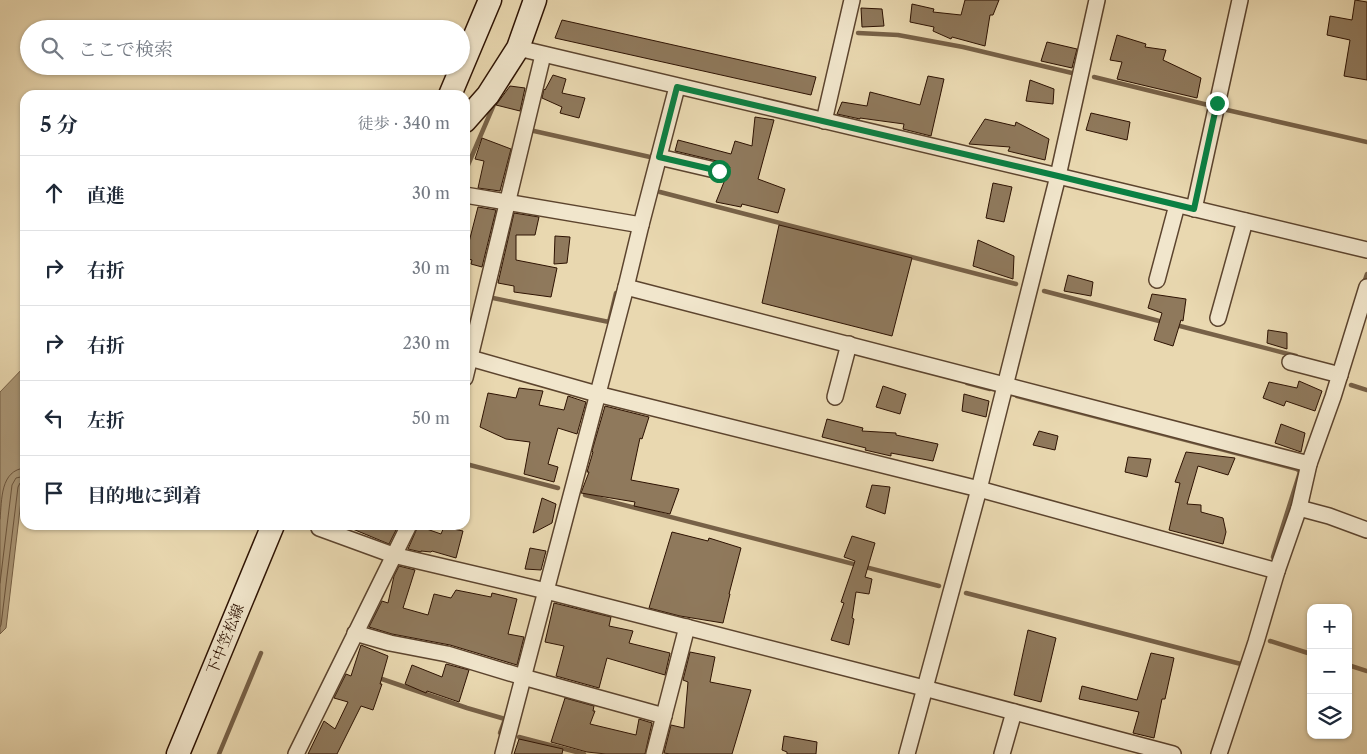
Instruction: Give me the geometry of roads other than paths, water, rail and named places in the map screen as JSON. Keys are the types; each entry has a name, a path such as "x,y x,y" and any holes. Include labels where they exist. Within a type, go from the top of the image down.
{"main road":[{"path":"470,48 490,0"},
{"path":"470,115 488,95 518,48 535,0"},
{"path":"452,90 458,75"},
{"name":"下中笠松線","path":"178,754 271,530"}],"street":[{"path":"824,121 852,0"},
{"path":"907,754 979,489 1058,176 1097,0"},
{"path":"1194,209 1240,0"},
{"path":"518,48 1367,250"},
{"path":"543,55 470,358 597,394 979,489 1277,571"},
{"path":"503,754 677,87"},
{"path":"659,157 719,171"},
{"path":"470,197 641,225"},
{"path":"1157,280 1177,205"},
{"path":"1218,318 1245,221"},
{"path":"626,287 1309,464"},
{"path":"1219,754 1299,508 1309,464 1340,375 1367,288"},
{"path":"835,397 849,344"},
{"path":"1290,362 1340,375"},
{"path":"1299,508 1329,516 1367,530"},
{"path":"325,530 394,555 687,627 1173,754"},
{"path":"296,754 406,530"},
{"path":"654,754 687,627"},
{"path":"356,633 390,643 447,654 664,716"},
{"path":"1002,754 1014,712"}],"water":[{"path":"20,371 20,509 6,628 0,634 0,392"}],"waterway":[{"path":"858,33 898,35 963,47 1072,73"},
{"path":"1094,77 1208,105"},
{"path":"470,160 495,102"},
{"path":"1227,110 1367,142"},
{"path":"534,131 650,157"},
{"path":"660,192 1016,284"},
{"path":"1364,283 1367,274"},
{"path":"1044,291 1163,322"},
{"path":"493,298 609,322 616,293"},
{"path":"1176,325 1296,356"},
{"path":"967,383 990,389"},
{"path":"1351,385 1367,390"},
{"path":"1017,396 1297,469 1300,472 1273,557"},
{"path":"470,465 558,488"},
{"path":"585,495 939,586"},
{"path":"966,593 1241,664"},
{"path":"1270,641 1307,653"},
{"path":"219,754 261,653"},
{"path":"1352,666 1367,671"},
{"path":"376,677 505,719 500,733"},
{"path":"519,737 584,754"}]}
